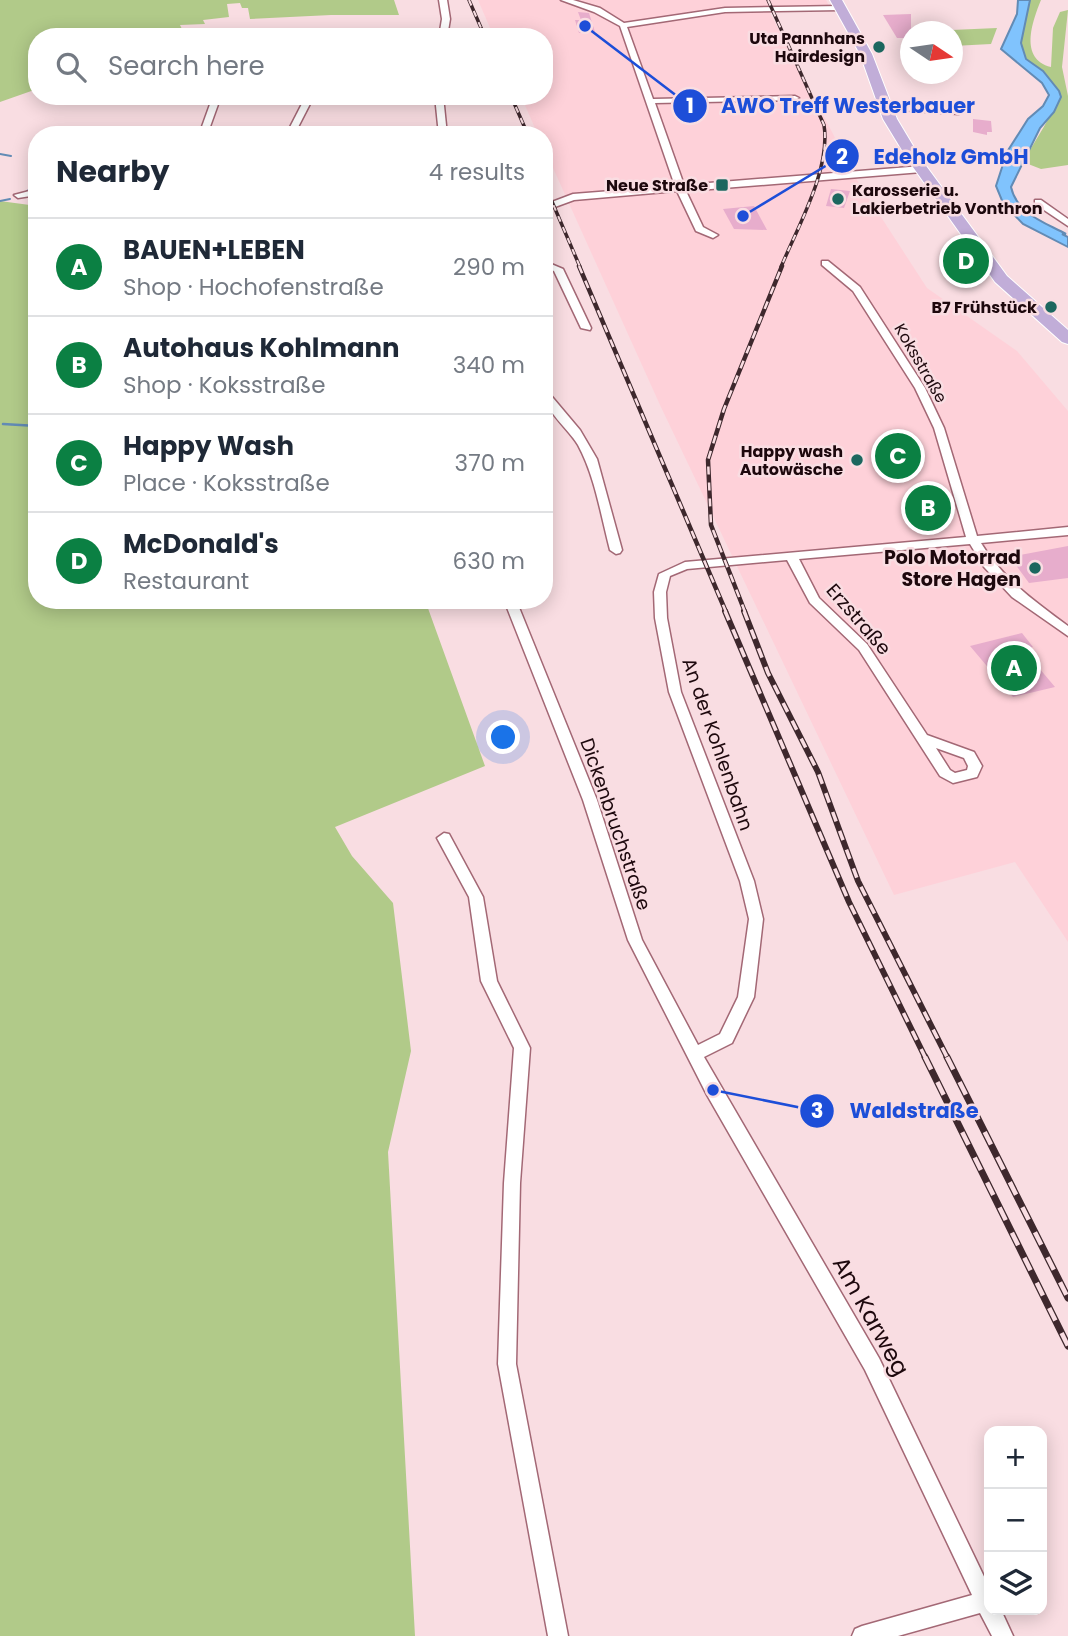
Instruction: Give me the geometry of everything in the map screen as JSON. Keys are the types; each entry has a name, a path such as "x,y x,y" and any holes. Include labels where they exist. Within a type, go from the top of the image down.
{"main road":[{"path":"839,4 866,54 885,107 922,169 1001,279 1068,339"}],"street":[{"path":"443,0 444,28"},
{"path":"565,0 597,10 623,25 725,10 839,4"},
{"path":"623,25 680,188 699,229 713,235"},
{"path":"651,101 795,98"},
{"path":"206,126 214,105"},
{"path":"295,126 305,105"},
{"path":"440,105 442,126"},
{"path":"885,107 959,112"},
{"path":"553,205 573,197 922,169"},
{"path":"18,195 28,193"},
{"path":"1038,202 1068,223"},
{"name":"Koksstraße","path":"825,263 857,289 920,387 939,428 963,516 972,538 988,564 1016,594 1068,632"},
{"path":"553,267 558,269 586,328"},
{"path":"553,277 561,276"},
{"path":"553,405 576,432 591,459 616,550"},
{"name":"An der Kohlenbahn","path":"695,1054 726,1038 746,997 756,937 756,919 747,881 674,692 664,644 661,583 665,573 671,569 791,556 1068,531"},
{"name":"Erzstraße","path":"791,556 814,600 863,647 925,739"},
{"name":"Dickenbruchstraße","path":"514,609 590,800 635,940 695,1054"},
{"path":"444,838 476,897 489,981 522,1048 512,1183 507,1364 558,1636"},
{"name":"Am Karweg","path":"695,1054 872,1364 984,1599"},
{"path":"862,1636 984,1608"},
{"name":"Am Karweg","path":"992,1615 1003,1636"}],"shaded area":[{"path":"478,0 826,0 831,9 769,11 857,180 927,288 1017,351 1068,411 1068,942 1015,862 894,895 660,405 553,168 553,126 534,126 525,105 553,105 553,28 490,28"}],"green space":[{"path":"0,0 394,0 399,15 250,19 248,8 242,8 240,3 227,4 229,17 203,20 205,24 180,25 182,28 28,28 28,92 0,102"},
{"path":"1030,0 1041,0 1034,19 1031,48 1041,63 1051,67 1053,28 1060,12 1068,10 1062,67 1068,96 1068,165 1041,169 1023,162 1048,119 1059,91 1043,71 1026,59 1021,43"},
{"path":"997,28 991,44 963,45 963,30"},
{"path":"0,201 28,205 28,609 428,609 485,766 335,827 352,856 393,903 411,1051 388,1152 415,1636 0,1636"}],"water":[{"path":"1018,0 1030,0 1021,43 1026,59 1043,71 1061,97 1054,112 1040,128 1011,187 1025,211 1066,234 1062,234 1068,237 1068,247 1023,224 1003,203 996,186 1007,152 1028,119 1043,106 1049,95 1042,83 1001,49 1017,14"}],"building":[{"path":"578,12 589,13 595,32 579,33 575,20 581,20"},
{"path":"911,14 911,21 900,21 900,38 897,38 883,15"},
{"path":"973,119 991,121 992,132 987,132 987,135 973,132"},
{"path":"969,153 993,154 996,163 973,163"},
{"name":"Karosserie u. Lakierbetrieb Vonthron","path":"831,189 850,191 844,208 826,206"},
{"path":"754,206 767,230 734,229 723,209"},
{"path":"965,250 982,272 977,278 968,273 952,251"},
{"name":"Polo Motorrad Store Hagen","path":"1068,546 1068,578 1029,583 1010,557"},
{"path":"1022,633 1033,647 1023,649 1055,687 1013,697 970,646"}],"waterway":[{"path":"0,154 11,156"},
{"path":"0,201 10,199"},
{"path":"3,424 28,425"}],"railway":[{"path":"469,0 481,28"},
{"path":"768,0 824,125 825,142 823,160 812,197 781,267"},
{"path":"515,105 524,126"},
{"path":"553,204 580,267"},
{"path":"579,266 726,612"},
{"path":"745,612 711,525 708,460 724,409 782,266"},
{"path":"725,611 849,902 926,1059"},
{"path":"744,611 768,673 818,772 858,881 948,1059"},
{"path":"925,1057 1068,1346"},
{"path":"947,1057 1068,1298"}],"place":[{"name":"AWO Treff Westerbauer","path":"585,26"},
{"name":"Uta Pannhans Hairdesign","path":"879,47"},
{"name":"Neue Straße","path":"722,185"},
{"name":"Karosserie u. Lakierbetrieb Vonthron","path":"838,199"},
{"name":"Edeholz GmbH","path":"743,216"},
{"name":"McDonald's","path":"966,261"},
{"name":"B7 Frühstück","path":"1051,307"},
{"name":"Happy Wash","path":"898,456"},
{"name":"Happy wash Autowäsche","path":"857,460"},
{"name":"Autohaus Kohlmann","path":"928,508"},
{"name":"Polo Motorrad Store Hagen","path":"1035,568"},
{"name":"BAUEN+LEBEN","path":"1014,668"},
{"name":"Waldstraße","path":"713,1090"}]}
